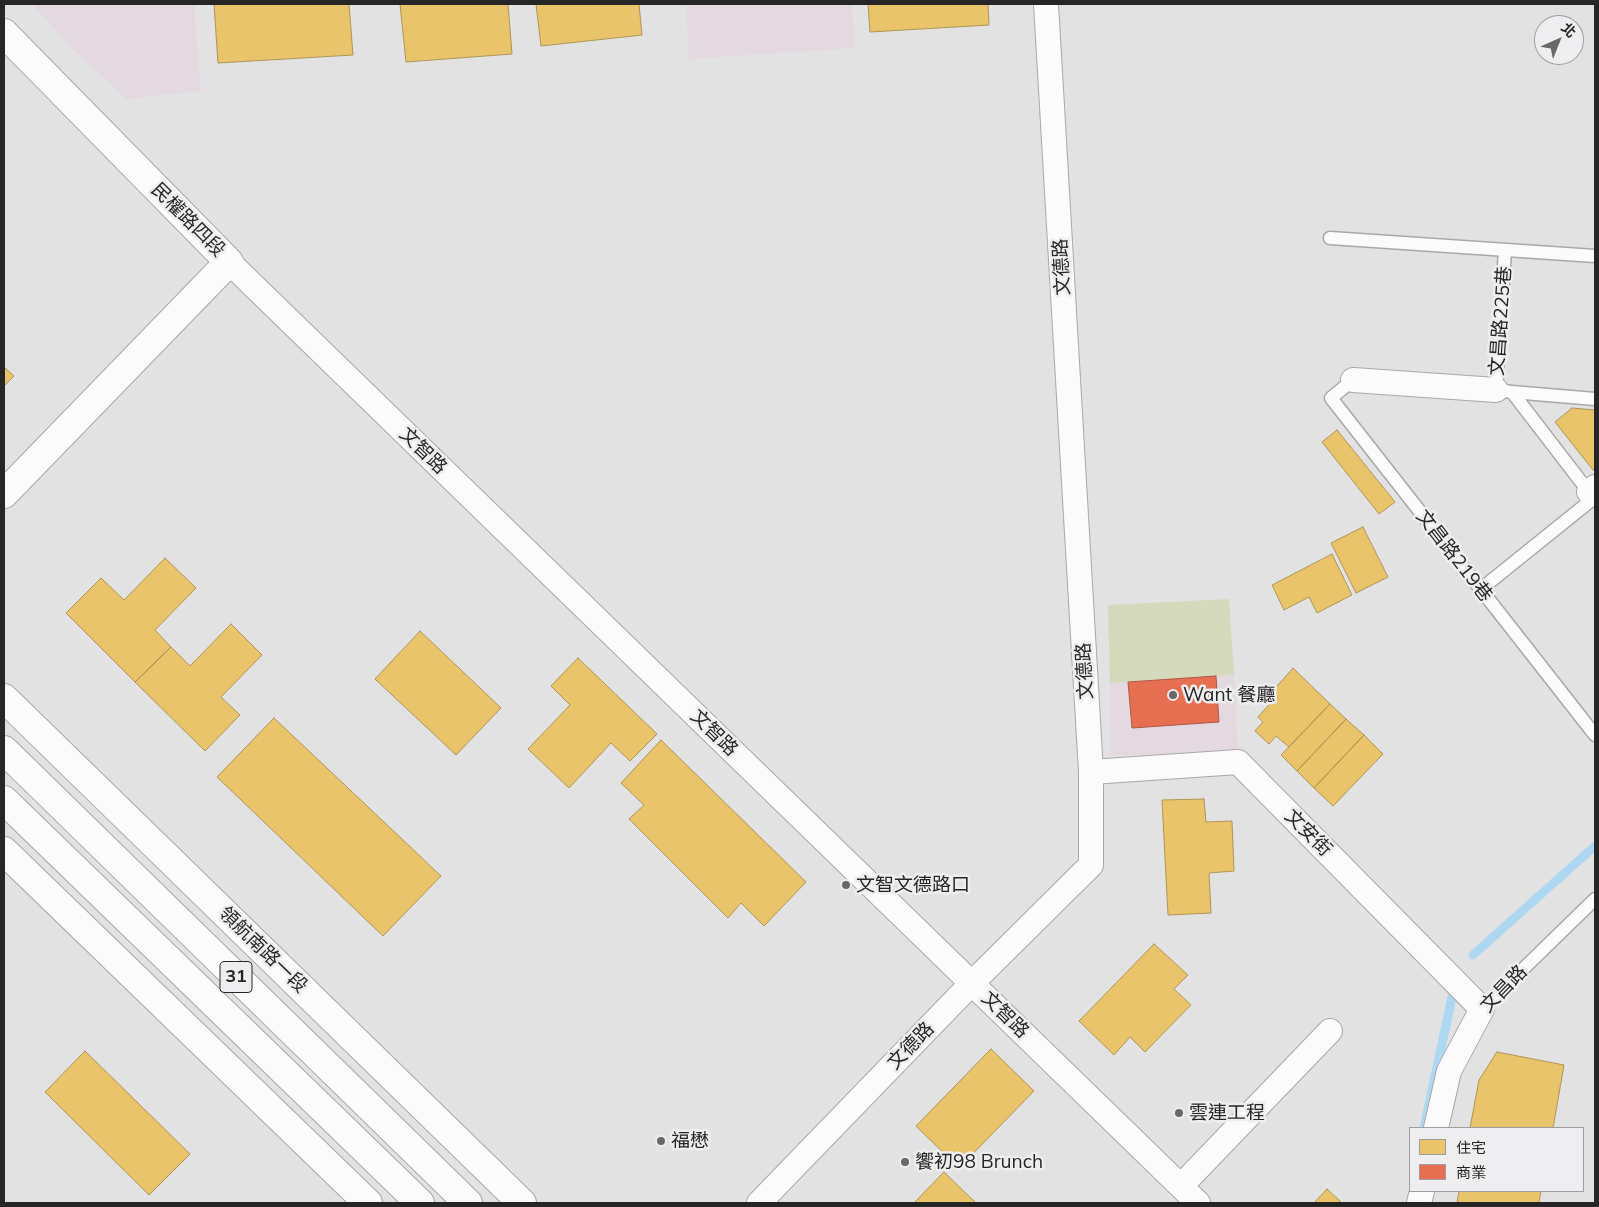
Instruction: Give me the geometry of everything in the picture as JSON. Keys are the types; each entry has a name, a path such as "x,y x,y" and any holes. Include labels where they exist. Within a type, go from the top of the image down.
{"street":[{"name":"文德路","path":"759,1203 972,983 1091,865 1091,772 1046,4"},
{"name":"民權路四段","path":"4,494 229,262 5,30"},
{"name":"文智路","path":"229,262 1198,1203"},
{"path":"1353,380 1504,392"},
{"name":"領航南路一段","path":"4,698 522,1203"},
{"name":"領航南路一段","path":"4,750 468,1203"},
{"name":"文安街","path":"1091,772 1238,762 1482,1010"},
{"name":"31","path":"4,800 420,1203"},
{"path":"4,850 368,1203"},
{"name":"文昌路","path":"1436,1127 1449,1071 1482,1010"},
{"path":"1181,1186 1330,1031"}],"lane":[{"path":"1330,238 1595,256"},
{"name":"文昌路225巷","path":"1505,250 1504,392 1593,494"},
{"name":"文昌路219巷","path":"1353,380 1331,398 1595,735"},
{"path":"1504,392 1595,399"},
{"path":"1480,589 1593,494"},
{"name":"文昌路","path":"1482,1010 1595,899"}],"shaded area":[{"path":"34,4 194,4 201,91 126,99 73,49 36,9"},
{"path":"686,4 852,4 855,48 689,59"},
{"path":"1234,675 1238,750 1111,756 1110,683"}],"green space":[{"path":"1229,599 1234,675 1110,683 1108,605"}],"building: 住宅":[{"path":"214,4 349,4 353,55 218,63"},
{"path":"400,4 508,4 512,54 406,62"},
{"path":"536,4 639,4 642,35 541,46"},
{"path":"868,4 988,4 989,25 870,32"},
{"path":"4,367 14,376 4,386"},
{"path":"1572,408 1595,410 1595,468 1593,470 1555,422"},
{"path":"1337,430 1395,502 1379,514 1322,442"},
{"path":"1363,527 1388,577 1356,593 1331,543"},
{"path":"1332,554 1352,595 1317,613 1309,597 1284,610 1272,585"},
{"path":"165,558 196,588 155,630 171,647 135,682 66,613 101,578 124,600"},
{"path":"231,624 262,655 221,697 240,715 205,751 135,682 171,647 190,666"},
{"path":"420,631 501,708 456,755 375,679"},
{"path":"578,658 657,734 630,761 611,743 569,788 528,749 570,705 551,686"},
{"path":"1293,668 1330,704 1289,747 1276,736 1269,744 1255,731 1263,722 1258,717 1276,697 1271,693"},
{"path":"1330,704 1346,719 1297,771 1281,755"},
{"path":"274,718 441,876 383,936 217,777"},
{"path":"1346,719 1364,735 1314,788 1297,771"},
{"path":"1364,735 1383,754 1333,806 1314,788"},
{"path":"661,740 806,882 764,926 741,903 728,918 629,819 644,805 621,783"},
{"path":"1204,799 1206,822 1232,821 1234,871 1209,873 1211,913 1168,915 1162,800"},
{"path":"1154,944 1188,975 1174,989 1191,1005 1145,1052 1130,1037 1114,1055 1079,1021"},
{"path":"991,1049 1034,1091 959,1168 916,1126"},
{"path":"85,1051 190,1154 149,1195 45,1092"},
{"path":"1497,1052 1564,1065 1553,1127 1470,1127 1479,1080"},
{"path":"944,1172 976,1203 914,1203"},
{"path":"1327,1189 1342,1203 1314,1203"},
{"path":"1459,1192 1541,1192 1539,1203 1457,1203"}],"building: 商業":[{"name":"Want 餐廳","path":"1216,676 1219,722 1132,728 1128,682"}],"waterway":[{"path":"1473,955 1595,846"},
{"path":"1424,1127 1452,997"}],"place":[{"name":"Want 餐廳","path":"1173,695"},
{"name":"文智文德路口","path":"846,885"},
{"name":"雲連工程","path":"1179,1113"},
{"name":"福懋","path":"661,1141"},
{"name":"饗初98 Brunch","path":"905,1162"}]}
